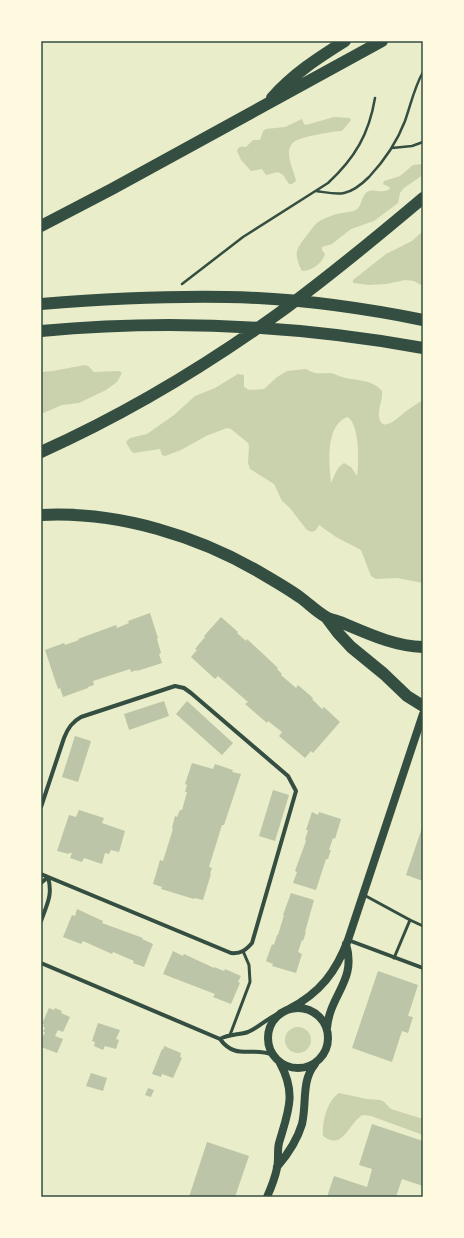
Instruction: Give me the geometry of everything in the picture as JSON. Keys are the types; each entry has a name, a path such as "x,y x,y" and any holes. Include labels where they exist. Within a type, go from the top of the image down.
{"highway":[{"path":"267,104 284,84 344,41"},
{"path":"41,226 112,189 382,41"},
{"path":"41,452 124,411 194,370 285,308 348,260 423,198"},
{"path":"41,304 166,297 227,297 322,304 368,310 423,320"},
{"path":"41,331 125,325 222,325 316,332 358,337 423,348"},
{"path":"41,515 75,515 102,518 187,538 220,552 261,573 295,594 326,617 388,642 423,647"},
{"path":"326,617 338,634 351,647 384,674 407,696 423,706"}],"main road":[{"path":"278,1168 279,1147 288,1114 290,1095 287,1078 268,1044 269,1030 272,1022 281,1013 308,998 325,982 337,965 347,942 423,714"},
{"path":"327,1028 332,1006 349,969 347,942"},
{"path":"267,1197 278,1168 291,1150 298,1135 304,1114 305,1083 307,1076 326,1050 329,1037 323,1020 314,1012 302,1008 289,1009"},
{"path":"276,1059 291,1068 308,1067 316,1063"}],"street":[{"path":"41,807 64,738 74,721 81,717 175,686 184,688 191,693 288,776 296,791 252,943 246,950 237,954 231,953 41,874"},
{"path":"41,883 48,877"},
{"path":"41,921 50,892 48,877"},
{"path":"347,942 423,968"},
{"path":"41,963 220,1039 226,1047 232,1050 262,1053 276,1059"},
{"path":"220,1039 230,1035 249,1032 266,1020 281,1013"}],"lane":[{"path":"362,894 423,926"},
{"path":"394,958 410,920"},
{"path":"230,1035 250,982 249,965 243,951"}],"path":[{"path":"316,190 337,194 344,193 356,188 372,173 392,148 405,120 413,93 423,72"},
{"path":"166,297 243,237 328,183 340,172 360,146 370,120 375,98"},
{"path":"392,148 412,146 423,142"}],"green space":[{"path":"334,117 350,118 351,120 342,131 302,138 294,142 291,146 289,156 296,181 292,184 289,184 283,175 278,172 266,175 262,169 251,171 241,160 237,151 240,147 246,147 253,140 260,140 263,131 266,129 285,127 302,119 306,125"},
{"path":"423,164 423,175 404,188 400,193 398,203 374,221 351,229 332,244 322,247 325,254 324,258 319,264 302,271 297,260 298,248 316,224 321,220 339,213 350,212 357,209 366,192 384,191 390,189 383,184 384,181 400,176 413,165"},
{"path":"423,231 423,286 414,281 405,280 387,284 369,285 353,283 353,280 386,254 412,241"},
{"path":"85,365 94,372 119,371 122,373 117,382 106,390 79,403 62,405 41,414 41,372"},
{"path":"306,369 315,373 332,373 342,377 374,384 382,391 379,416 380,421 383,424 390,423 395,420 423,400 423,583 397,578 376,579 371,576 361,550 336,537 319,525 316,530 312,532 307,530 289,507 282,501 274,484 250,469 248,463 248,443 231,429 227,428 206,436 181,450 165,456 162,455 160,449 134,453 131,451 126,442 130,438 147,434 174,415 195,396 215,388 238,374 244,375 244,387 249,390 264,389 277,377 287,371","holes":["348,417 355,428 358,445 357,476 351,467 344,463 337,469 331,483 329,456 332,436 335,428 341,421"]},
{"path":"298,1027 307,1031 311,1040 307,1049 298,1053 289,1049 285,1040 289,1031"},
{"path":"339,1093 367,1099 380,1100 391,1109 423,1119 423,1135 371,1116 363,1115 358,1118 346,1134 341,1138 330,1140 323,1136 324,1118 331,1101"}],"building":[{"path":"150,613 158,638 161,653 159,654 162,663 137,671 131,672 130,669 93,681 94,685 63,697 60,688 58,689 45,650 64,643 65,645 116,625 117,628 129,623 128,621"},
{"path":"221,617 238,632 237,633 246,641 247,639 278,668 277,669 282,674 281,675 296,688 298,685 313,698 312,699 322,709 324,707 340,722 313,753 311,751 305,758 279,736 282,732 268,721 267,723 245,704 248,702 218,676 215,679 191,657 197,650 195,649 205,637 204,636"},
{"path":"164,701 169,716 129,730 124,714"},
{"path":"187,701 233,743 222,755 176,714"},
{"path":"75,736 91,741 78,782 62,777"},
{"path":"192,763 213,769 215,764 233,770 232,772 241,774 224,825 222,825 209,867 212,868 211,874 203,900 194,899 161,889 162,887 153,884 160,860 163,861 173,829 175,816 177,817 180,810 182,810 187,792 185,792 187,785 185,784"},
{"path":"273,790 289,795 275,841 259,836"},
{"path":"79,810 104,818 102,823 125,831 119,852 111,850 109,854 105,853 102,864 84,858 82,862 70,858 72,853 69,854 57,851 69,815 76,817"},
{"path":"312,812 318,815 319,812 341,819 335,839 333,838 329,850 331,850 328,859 326,859 316,890 293,883 297,872 295,871 306,841 308,830 306,830"},
{"path":"423,825 423,881 406,875"},
{"path":"291,893 314,900 306,932 298,952 302,954 296,973 272,966 273,964 266,961 272,944 274,945 278,935"},
{"path":"77,909 103,921 102,923 143,938 142,939 153,944 144,967 113,952 112,954 83,941 81,944 63,937 72,915 75,916"},
{"path":"173,951 183,956 184,954 214,968 224,971 225,969 241,976 238,982 240,983 231,1004 213,997 215,994 163,974"},
{"path":"378,971 418,985 408,1016 413,1017 408,1033 402,1031 392,1062 352,1048"},
{"path":"49,1008 54,1010 55,1008 62,1011 61,1013 70,1017 63,1032 58,1030 55,1036 63,1039 57,1053 41,1047 41,1041 45,1032 43,1032 45,1028 43,1026 44,1024 42,1024"},
{"path":"98,1023 120,1030 116,1039 119,1040 116,1049 105,1046 103,1050 94,1046 95,1042 92,1041"},
{"path":"164,1046 181,1053 180,1057 182,1058 173,1078 162,1074 161,1077 152,1074"},
{"path":"91,1073 107,1078 103,1091 86,1086"},
{"path":"148,1088 154,1090 151,1097 145,1095"},
{"path":"372,1124 423,1141 423,1186 402,1179 396,1197 327,1197 334,1176 367,1187 372,1169 359,1165"},
{"path":"207,1142 249,1156 235,1197 189,1197"}]}
